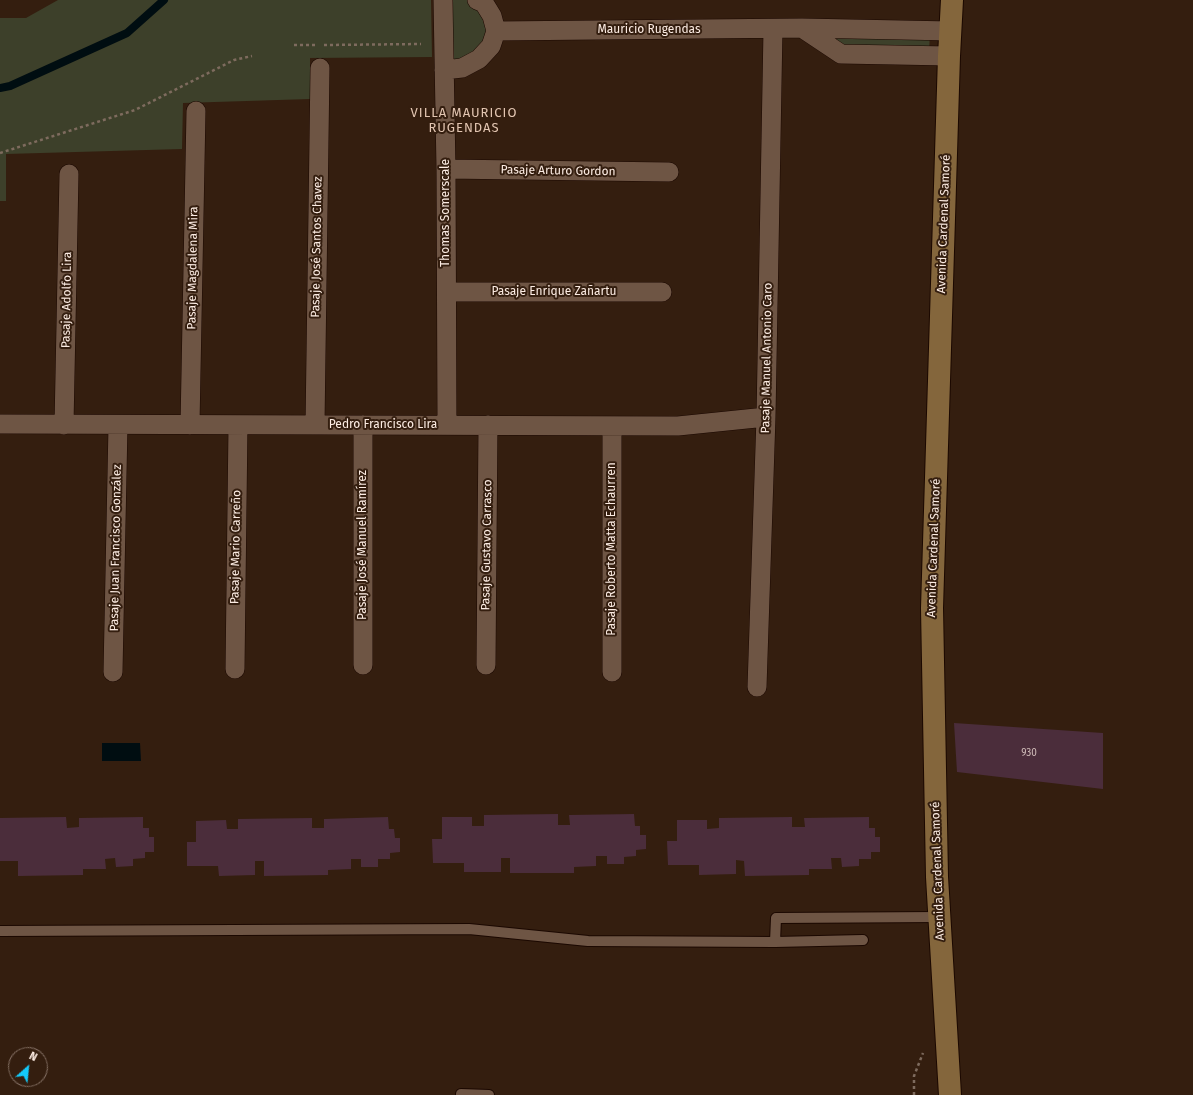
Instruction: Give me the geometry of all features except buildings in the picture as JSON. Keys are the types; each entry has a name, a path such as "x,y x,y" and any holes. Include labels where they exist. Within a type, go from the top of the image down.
{"main road":[{"name":"Avenida Cardenal Samoré","path":"950,1095 936,869 932,608 952,0"}],"street":[{"name":"Thomas Somerscale","path":"443,0 446,169 447,425"},
{"path":"444,70 462,68 479,59 491,46 496,31 492,16 484,3 477,0"},
{"path":"802,28 841,54 949,56"},
{"name":"Mauricio Rugendas","path":"496,31 802,28 951,31"},
{"name":"Pasaje Manuel Antonio Caro","path":"757,687 766,417 772,29"},
{"name":"Pasaje José Santos Chavez","path":"315,425 320,68"},
{"name":"Pasaje Magdalena Mira","path":"190,425 196,111"},
{"name":"Pasaje Arturo Gordon","path":"446,169 669,172"},
{"name":"Pasaje Adolfo Lira","path":"64,425 69,174"},
{"name":"Pasaje Enrique Zañartu","path":"447,292 662,292"},
{"name":"Pedro Francisco Lira","path":"0,424 678,426 766,417"},
{"name":"Pasaje Juan Francisco González","path":"113,672 118,425"},
{"name":"Pasaje Mario Carreño","path":"235,669 238,425"},
{"name":"Pasaje José Manuel Ramírez","path":"363,425 364,665"},
{"name":"Pasaje Gustavo Carrasco","path":"486,665 488,425"},
{"name":"Pasaje Roberto Matta Echaurren","path":"612,426 612,672"}],"lane":[{"path":"775,942 776,918 940,916"},
{"path":"0,931 469,929 588,941 775,942 863,940"},
{"path":"461,1094 489,1095"}],"path":[{"path":"294,45 443,44"},
{"path":"0,153 135,110 234,60 252,56"}],"green space":[{"path":"58,0 431,0 432,57 310,58 310,99 183,103 182,149 6,154 6,201 0,201 0,18 26,18"},
{"path":"443,0 477,0 491,46 444,70"},
{"path":"802,28 930,30 929,55 841,54"}],"shaded area":[{"path":"102,743 140,743 141,761 102,761"}],"waterway":[{"path":"0,88 10,86 127,33 164,0"}],"district":[{"name":"VILLA MAURICIO RUGENDAS","path":"464,120"}]}
